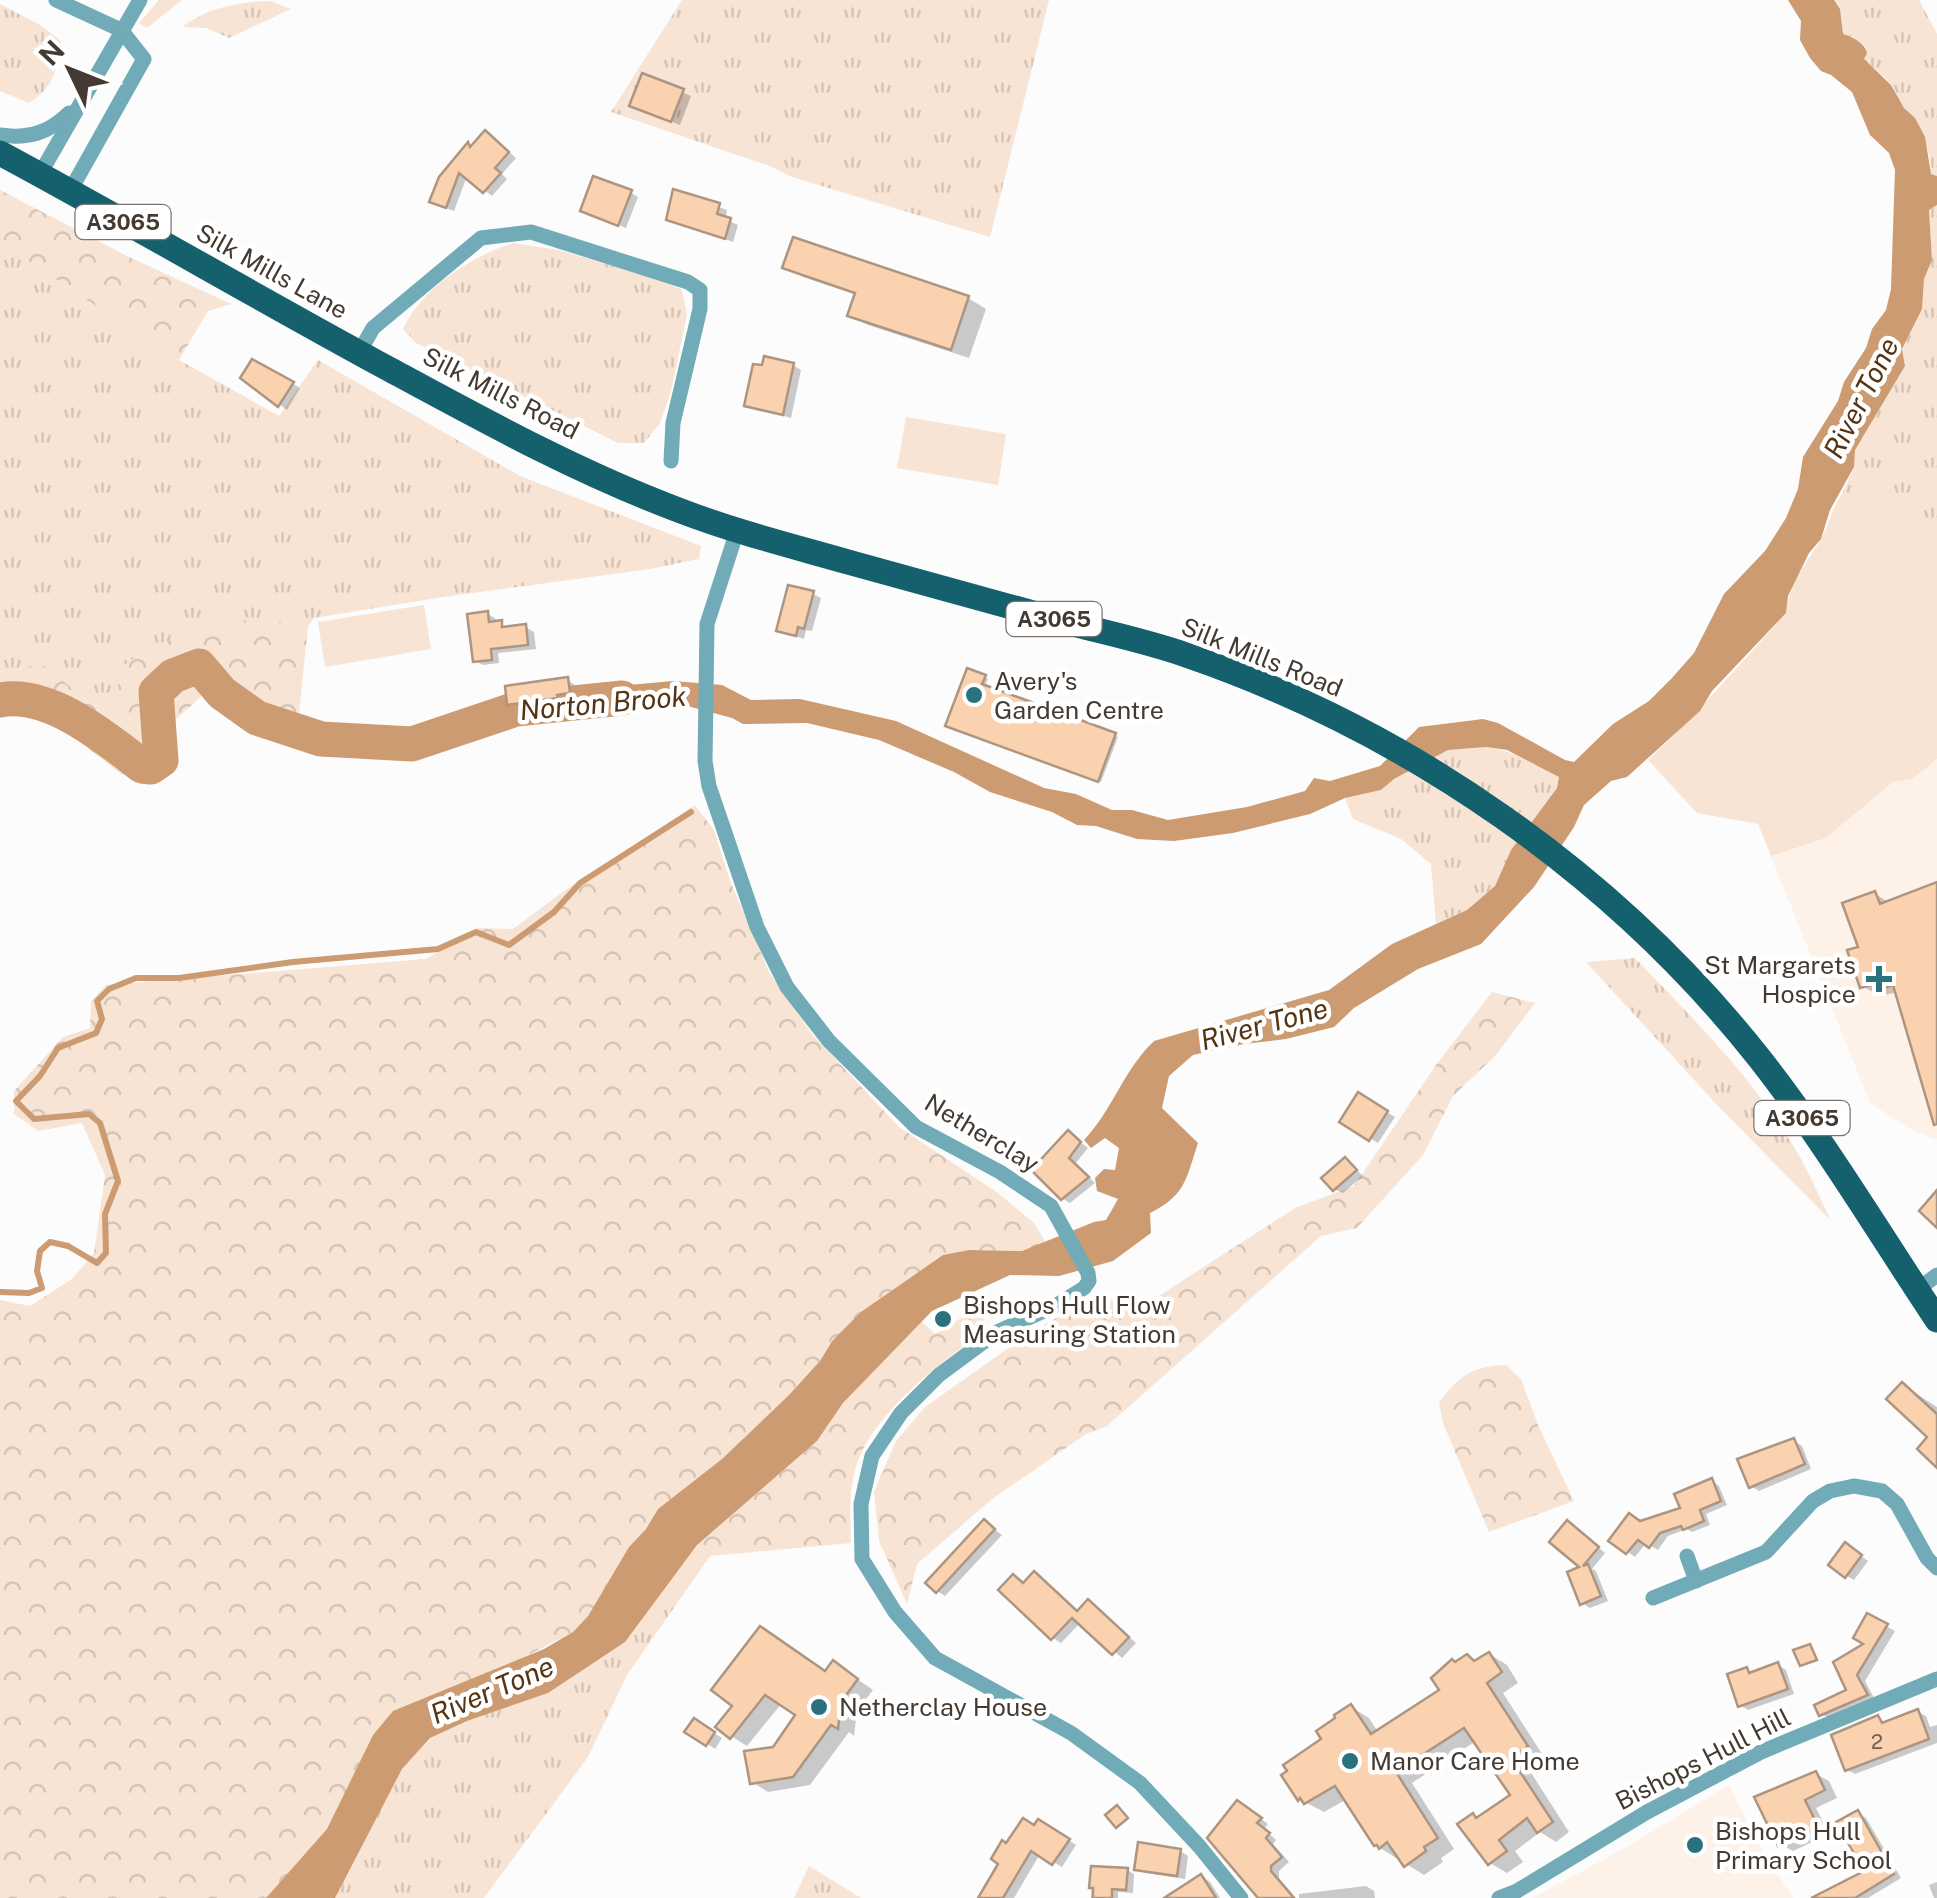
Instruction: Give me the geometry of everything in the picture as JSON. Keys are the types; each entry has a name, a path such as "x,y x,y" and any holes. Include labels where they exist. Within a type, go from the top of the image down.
{"main road":[{"name":"Silk Mills Lane","path":"0,153 359,353"},
{"name":"Silk Mills Road","path":"359,353 507,434 643,496 738,531 1184,654 1276,690 1442,776 1574,871 1692,981 1761,1061 1841,1173 1927,1282 1937,1320"}],"street":[{"path":"56,0 120,30 144,58 70,191"},
{"path":"40,174 140,0"},
{"path":"0,135 39,134 58,124 77,105"},
{"path":"359,353 373,328 481,238 531,232 688,282 700,290 700,309 673,423 671,461"},
{"name":"Netherclay","path":"738,531 707,624 704,761 757,927 787,988 829,1041 916,1127 1051,1206 1089,1280 1084,1288 1054,1306 997,1332 939,1375 901,1413 872,1456 861,1504 862,1559 886,1599 935,1658 1070,1733 1140,1783 1241,1898"},
{"path":"1653,1598 1766,1552 1813,1501 1830,1491 1854,1486 1882,1490 1897,1504 1927,1558 1937,1568"},
{"path":"1687,1556 1696,1581"},
{"name":"Bishops Hull Hill","path":"1499,1898 1647,1812 1762,1752 1937,1679"}],"shaded area":[{"name":"St Margarets Hospice","path":"1937,759 1935,1140 1870,1103 1771,856 1826,838 1893,782 1912,779"},
{"name":"Bishops Hull Primary School","path":"1729,1785 1757,1842 1793,1898 1532,1898 1625,1848"}],"green space":[{"path":"159,0 182,0 147,28 139,23"},
{"path":"682,0 1049,0 990,237 792,177 611,112"},
{"path":"1834,0 1919,0 1937,34 1937,176 1931,174 1924,139 1893,87 1863,59 1866,47 1843,34 1840,9"},
{"path":"270,1 291,9 229,38 206,28 182,27 224,7"},
{"path":"0,4 61,41 53,77 29,103 0,91"},
{"path":"0,190 231,304 208,311 179,360 0,243"},
{"path":"1937,205 1937,527 1842,494 1854,468 1855,450 1905,366 1902,349 1922,309 1924,279 1932,260 1929,210"},
{"path":"0,243 179,360 279,416 318,360 520,476 701,546 699,559 314,618 308,626 261,618 124,718 90,703 42,665 0,672"},
{"path":"513,243 559,250 682,290 687,315 671,391 660,423 644,443 618,443 416,343 403,329 422,300 449,276"},
{"path":"906,417 1006,434 998,485 897,468"},
{"path":"1842,494 1937,527 1937,759 1912,779 1893,782 1826,838 1771,856 1758,824 1697,813 1648,760 1786,613 1795,582"},
{"path":"424,605 431,649 325,667 318,622"},
{"path":"261,618 308,626 296,743 268,737 205,693 173,722 174,762 156,782 121,774 52,720 28,709 0,714 0,672 42,664 90,703 123,717 116,672 131,660 184,635"},
{"path":"1486,747 1514,754 1559,776 1557,788 1511,850 1495,886 1467,910 1436,924 1431,864 1401,839 1353,819 1345,798 1381,790 1448,750"},
{"path":"695,805 714,830 730,881 769,972 812,1034 899,1127 998,1193 1034,1223 1046,1243 1022,1251 969,1250 943,1255 832,1340 820,1361 789,1395 722,1459 658,1509 629,1547 588,1616 573,1632 373,1735 328,1829 266,1898 0,1898 0,1300 30,1306 72,1279 94,1253 105,1175 82,1123 38,1131 14,1114 14,1091 63,1037 90,1028 91,1001 106,985 426,959 478,928 513,929"},
{"path":"1635,958 1766,1104 1801,1159 1831,1221 1719,1107 1586,962"},
{"path":"1492,992 1535,1003 1496,1055 1453,1096 1423,1155 1357,1228 1321,1236 1107,1426 1086,1434 992,1499 917,1564 907,1604 879,1541 874,1492 896,1441 925,1407 1034,1330 1092,1299 1148,1303 1295,1208 1354,1186 1436,1065"},
{"path":"977,1308 990,1329 901,1399 862,1451 852,1485 851,1543 710,1556 697,1545 817,1441 843,1403 921,1321 935,1334"},
{"path":"1506,1365 1521,1379 1574,1501 1489,1532 1443,1423 1439,1402 1467,1374"},
{"path":"697,1545 710,1556 627,1675 588,1757 484,1898 335,1898 402,1769 430,1738 548,1693 573,1676"},
{"path":"809,1866 861,1898 794,1898"}],"water":[{"name":"River Tone","path":"1788,0 1834,0 1840,9 1843,34 1864,46 1864,59 1891,85 1925,137 1931,174 1937,176 1937,205 1929,210 1932,260 1924,279 1922,309 1902,349 1905,366 1855,450 1854,467 1830,510 1821,539 1809,553 1788,596 1786,613 1712,691 1700,711 1627,777 1611,781 1584,805 1534,887 1481,944 1418,969 1354,1008 1334,1027 1193,1055 1169,1076 1162,1108 1198,1143 1178,1192 1150,1213 1151,1233 1113,1261 1059,1276 1010,1275 932,1311 843,1403 817,1441 697,1545 625,1642 548,1693 430,1738 402,1769 335,1898 266,1898 327,1829 373,1735 393,1711 544,1649 573,1632 588,1616 629,1547 658,1509 722,1459 789,1395 861,1312 943,1255 969,1250 1022,1251 1106,1220 1118,1199 1097,1191 1095,1178 1104,1169 1115,1170 1119,1148 1105,1138 1091,1148 1084,1140 1154,1041 1329,990 1392,944 1467,910 1495,886 1511,850 1557,788 1559,777 1507,750 1448,750 1381,790 1345,798 1310,814 1233,833 1174,841 1137,839 1096,826 1077,825 1052,812 990,792 879,740 807,723 743,724 680,704 610,710 576,702 607,687 673,681 722,685 751,700 800,699 896,721 1044,788 1076,794 1112,810 1132,810 1168,820 1247,807 1305,791 1314,778 1330,781 1380,766 1419,727 1483,719 1574,762 1613,724 1649,701 1672,678 1694,653 1724,594 1765,551 1786,518 1798,489 1803,457 1886,310 1891,289 1895,170 1889,153 1870,135 1852,92 1821,71 1810,58 1800,40 1801,21"}],"building":[{"path":"642,73 684,89 671,122 629,106"},
{"path":"485,130 509,152 495,168 501,173 483,193 459,173 446,208 429,202 439,177 468,142 470,147"},
{"path":"593,176 632,190 618,226 580,211"},
{"path":"673,189 720,203 717,214 731,218 725,239 666,220"},
{"path":"793,237 969,296 951,350 847,316 855,293 782,268"},
{"path":"764,356 794,363 783,415 744,406 753,364 762,365"},
{"path":"252,359 294,382 278,407 240,378"},
{"path":"788,585 814,591 804,629 798,627 796,636 776,631"},
{"path":"488,611 489,622 502,620 502,627 526,624 528,645 491,649 492,660 473,662 467,614"},
{"path":"967,668 986,675 982,684 1116,733 1098,782 945,726"},
{"path":"568,677 570,693 507,705 505,686"},
{"path":"1937,882 1934,1125 1893,985 1881,989 1879,983 1860,988 1847,950 1858,947 1842,903 1875,891 1880,904"},
{"path":"1358,1092 1388,1111 1369,1141 1339,1122"},
{"path":"1068,1130 1081,1142 1069,1158 1089,1177 1061,1200 1031,1170"},
{"path":"1345,1157 1357,1170 1333,1191 1321,1178"},
{"path":"1937,1190 1937,1228 1919,1211"},
{"path":"1902,1382 1937,1414 1937,1468 1917,1449 1927,1437 1886,1399"},
{"path":"1794,1438 1805,1464 1749,1488 1737,1459"},
{"path":"1712,1478 1721,1501 1700,1510 1704,1521 1683,1530 1681,1526 1660,1533 1649,1548 1638,1540 1626,1554 1608,1541 1629,1513 1640,1521 1680,1508 1674,1494"},
{"path":"984,1519 995,1529 936,1593 925,1583"},
{"path":"1567,1520 1599,1547 1583,1566 1588,1564 1601,1596 1580,1605 1567,1572 1579,1567 1549,1542"},
{"path":"1845,1542 1862,1555 1845,1578 1828,1565"},
{"path":"1034,1571 1077,1611 1088,1599 1129,1637 1112,1655 1072,1618 1051,1640 998,1590 1013,1574 1023,1583"},
{"path":"1867,1613 1888,1624 1857,1675 1868,1695 1819,1716 1814,1705 1846,1690 1833,1662 1863,1644 1853,1638"},
{"name":"Netherclay House","path":"760,1626 825,1671 833,1660 858,1679 841,1702 838,1729 831,1725 793,1777 750,1784 744,1751 773,1747 795,1715 765,1695 730,1739 715,1727 732,1706 711,1690"},
{"path":"1810,1644 1817,1660 1800,1666 1793,1650"},
{"name":"Manor Care Home","path":"1489,1652 1502,1672 1487,1683 1528,1746 1511,1758 1553,1822 1537,1833 1527,1818 1499,1840 1507,1851 1488,1865 1457,1824 1473,1813 1476,1818 1510,1795 1464,1728 1396,1772 1438,1838 1404,1867 1387,1842 1379,1849 1374,1846 1335,1786 1304,1804 1300,1798 1298,1801 1281,1775 1287,1771 1283,1765 1321,1739 1316,1731 1334,1715 1351,1704 1371,1734 1439,1690 1431,1678 1452,1659 1455,1662 1467,1654 1474,1661"},
{"path":"1778,1662 1788,1689 1738,1707 1727,1674 1747,1667 1749,1673"},
{"path":"1918,1709 1929,1739 1845,1771 1831,1735 1878,1715 1882,1723"},
{"path":"694,1718 715,1732 706,1746 684,1732"},
{"path":"1816,1771 1825,1790 1805,1800 1818,1826 1778,1846 1754,1797"},
{"path":"1237,1800 1262,1818 1257,1823 1270,1833 1266,1838 1282,1857 1271,1866 1271,1871 1294,1898 1258,1898 1207,1838"},
{"path":"1117,1805 1128,1818 1116,1828 1105,1815"},
{"path":"1858,1810 1894,1874 1855,1898 1811,1898 1864,1871 1836,1822"},
{"path":"1023,1818 1034,1825 1038,1819 1070,1839 1052,1865 1031,1851 1003,1898 978,1898 998,1864 991,1859 1002,1840 1006,1843"},
{"path":"1138,1842 1181,1849 1177,1876 1134,1870"},
{"path":"1091,1866 1128,1868 1126,1890 1112,1889 1112,1898 1093,1898 1093,1888 1089,1888"},
{"path":"1201,1874 1216,1898 1164,1898"}],"waterway":[{"name":"Norton Brook","path":"0,700 19,699 57,709 94,730 142,766 151,767 161,760 156,692 173,676 199,666 222,693 257,718 321,739 412,744 516,709 622,698"},
{"path":"0,1292 29,1293 42,1288 37,1271 40,1251 50,1242 68,1246 97,1263 106,1253 105,1214 118,1181 100,1123 89,1114 34,1119 16,1101 40,1076 58,1048 96,1033 102,1019 97,1001 109,989 136,978 179,978 293,962 438,949 476,932 509,945 554,912 580,883 691,812"}],"place":[{"name":"Avery's Garden Centre","path":"974,695"},
{"name":"St Margarets Hospice","path":"1879,979"},
{"name":"Bishops Hull Flow Measuring Station","path":"943,1319"},
{"name":"Netherclay House","path":"819,1707"},
{"name":"Manor Care Home","path":"1350,1761"},
{"name":"Bishops Hull Primary School","path":"1695,1845"}]}
